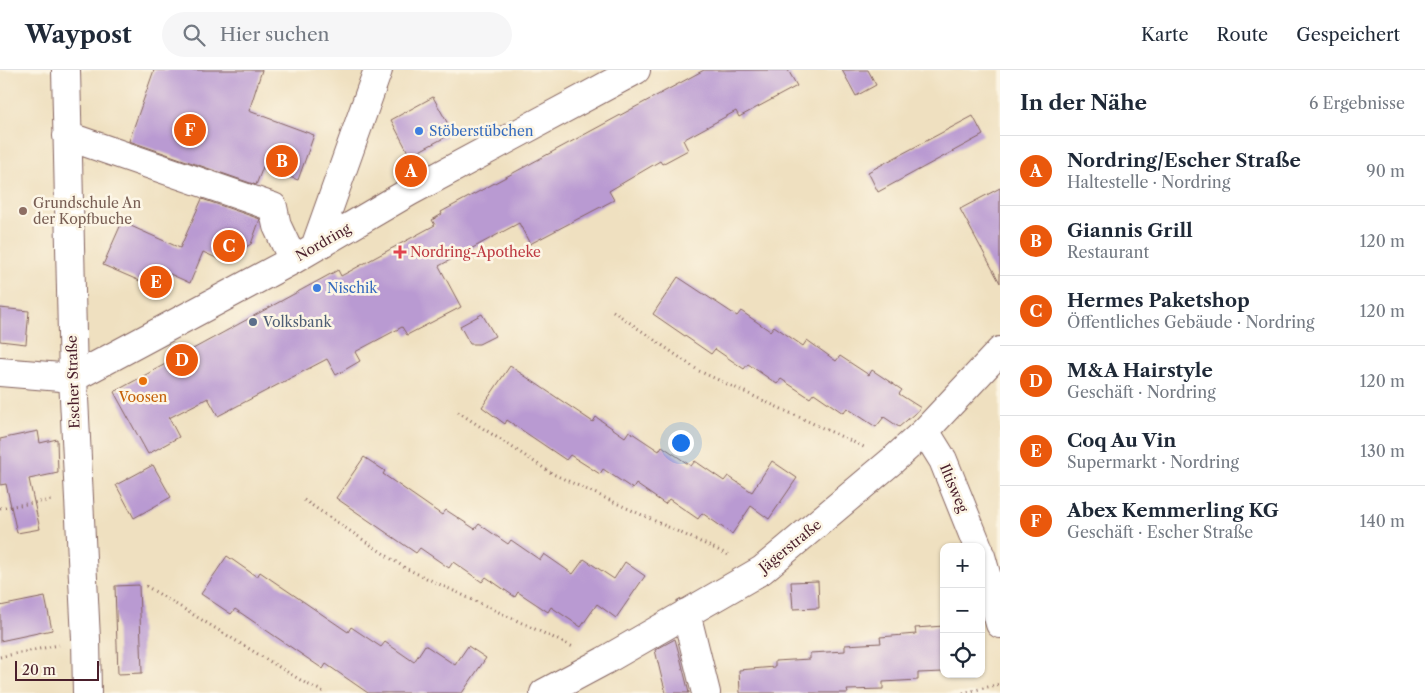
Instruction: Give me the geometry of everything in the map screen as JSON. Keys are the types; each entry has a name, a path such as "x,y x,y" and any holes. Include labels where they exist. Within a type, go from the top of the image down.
{"street":[{"name":"Escher Straße","path":"66,70 73,378 87,693"},
{"path":"67,136 273,207 277,226 304,253 378,70"},
{"name":"Nordring","path":"73,378 304,253 409,192 636,70"},
{"name":"Jägerstraße","path":"544,693 604,661 762,570 925,431 1000,351"},
{"path":"0,372 73,378"},
{"name":"Iltisweg","path":"925,431 943,460 976,543"},
{"path":"985,570 1000,624"},
{"path":"686,614 706,693"}],"path":[{"path":"613,311 699,371 893,460"},
{"path":"458,412 553,474 762,570"},
{"path":"0,508 78,496"},
{"path":"304,500 405,568 604,661"},
{"path":"146,586 307,684 326,693"},
{"path":"0,657 86,639"},
{"path":"963,693 1000,684"}],"building":[{"path":"154,70 262,70 249,111 314,135 298,180 263,167 256,185 129,141"},
{"path":"704,70 788,70 797,86 739,117 736,111 683,140 688,150 662,164 660,161 609,191 614,200 530,244 519,223 439,266 461,307 407,335 402,327 355,352 360,361 336,375 327,359 218,416 208,398 169,418 179,437 148,454 114,392 338,270 341,276 435,225 432,220 442,214 441,212"},
{"path":"842,70 868,70 876,85 856,96"},
{"path":"433,97 453,133 410,156 391,120"},
{"path":"973,116 983,135 878,192 868,172"},
{"path":"1000,188 1000,283 960,209"},
{"path":"202,199 260,219 251,244 223,261 203,252 190,283 170,274 163,291 103,265 122,222 180,248"},
{"path":"678,277 737,316 741,311 770,331 774,326 803,346 807,340 836,361 840,356 869,375 872,370 902,390 899,394 921,408 899,427 884,417 876,427 847,408 843,413 814,393 810,398 781,379 777,384 748,364 744,369 715,349 711,354 653,314"},
{"path":"0,308 29,311 26,344 0,341"},
{"path":"482,314 495,336 479,344 470,344 460,326"},
{"path":"510,366 593,422 596,417 625,437 629,431 659,451 662,446 691,466 695,461 724,481 728,476 752,492 772,461 797,478 769,519 751,506 732,534 702,513 698,519 669,499 665,504 636,484 633,489 603,469 600,474 570,455 566,460 507,420 505,424 482,407"},
{"path":"38,431 40,443 57,439 58,473 29,479 40,529 17,533 6,484 0,485 0,439"},
{"path":"364,457 385,471 383,474 442,515 446,510 475,529 479,524 508,544 511,540 540,560 544,554 573,574 584,559 614,579 625,562 645,576 616,618 597,604 581,627 551,607 548,612 518,592 515,597 486,577 482,582 453,562 449,568 420,548 416,553 336,498"},
{"path":"153,465 171,497 134,518 116,485"},
{"path":"227,556 257,577 260,572 348,632 351,627 381,647 385,642 414,662 425,645 455,665 468,646 486,658 462,693 368,693 326,664 323,669 235,609 231,614 201,594"},
{"path":"818,581 819,608 793,609 791,582"},
{"path":"139,585 142,673 118,674 115,586"},
{"path":"45,597 52,630 0,641 0,606"},
{"path":"940,626 940,672 918,673 918,680 883,682 883,689 847,690 848,693 740,693 739,670 775,667 775,661 810,659 810,653 845,651 845,645 881,643 880,637 916,634 915,628"},
{"path":"675,639 689,693 666,693 661,675 655,650"}],"place":[{"name":"Abex Kemmerling KG","path":"190,130"},
{"name":"Stöberstübchen","path":"419,131"},
{"name":"Giannis Grill","path":"282,161"},
{"name":"Nordring/Escher Straße","path":"411,171"},
{"name":"Grundschule An der Kopfbuche","path":"23,211"},
{"name":"Hermes Paketshop","path":"229,246"},
{"name":"Nordring-Apotheke","path":"400,252"},
{"name":"Coq Au Vin","path":"156,282"},
{"name":"Nischik","path":"317,288"},
{"name":"Volksbank","path":"253,322"},
{"name":"M&A Hairstyle","path":"182,360"},
{"name":"Voosen","path":"143,381"}]}
